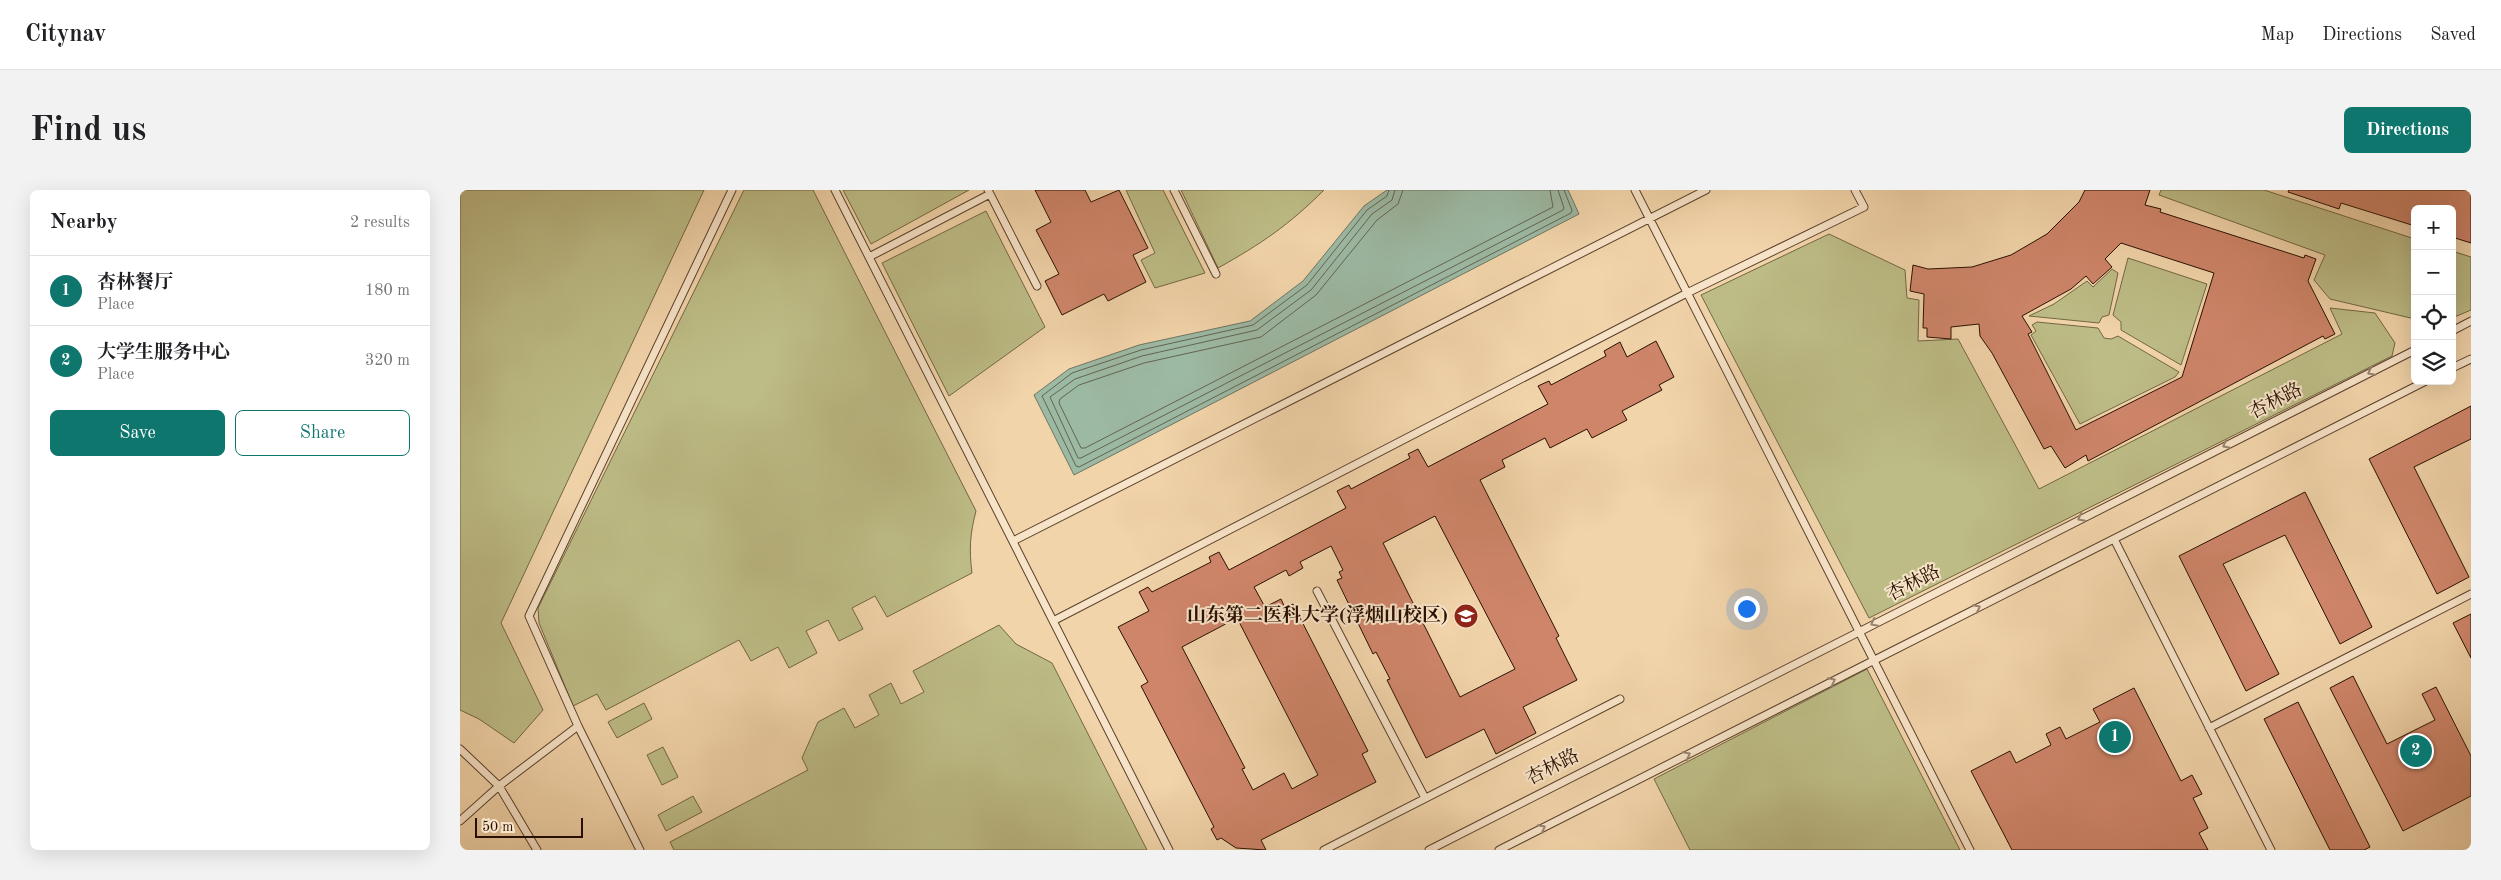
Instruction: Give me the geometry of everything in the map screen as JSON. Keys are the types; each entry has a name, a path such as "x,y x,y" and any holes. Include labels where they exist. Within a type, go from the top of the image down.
{"lane":[{"path":"640,850 578,726 529,616 732,190"},
{"path":"834,190 1169,850"},
{"path":"1174,190 1216,274"},
{"path":"1635,190 1970,850"},
{"path":"1013,541 1706,190"},
{"path":"1053,620 1687,293 1864,207 1855,190"},
{"path":"869,257 989,192 1037,286"},
{"path":"2456,329 2471,321"},
{"name":"杏林路","path":"1429,850 2411,352"},
{"path":"2456,366 2471,359"},
{"path":"1499,850 2418,385"},
{"path":"2114,539 2271,850"},
{"path":"1317,591 1425,798"},
{"path":"2209,728 2471,594"},
{"path":"1324,850 1620,699"},
{"path":"460,820 499,786 578,726"},
{"path":"460,749 499,786 537,850"}],"shaded area":[{"path":"460,190 704,190 501,623 543,710 514,743 479,719 460,710"},
{"path":"744,190 813,190 976,511 971,542 972,573 887,617 875,596 852,608 863,629 839,641 828,620 806,631 817,653 789,668 778,647 751,661 739,640 606,710 597,694 573,706 539,623 538,608"},
{"path":"843,190 969,190 871,244"},
{"path":"1126,190 1163,190 1205,273 1155,288 1141,260 1155,253"},
{"path":"1181,190 1324,190 1299,214 1274,233 1218,268"},
{"path":"2161,190 2264,190 2411,238 2411,318 2330,299 2314,280 2325,255 2159,195"},
{"path":"986,211 1045,327 949,396 882,263"},
{"path":"1829,234 1905,270 1907,298 1919,300 1918,341 1958,339 2039,489 2342,334 2330,308 2375,313 2395,343 2392,356 1869,618 1701,295"},
{"path":"2456,252 2471,257 2471,310 2456,316"},
{"path":"2128,258 2207,284 2181,365 2121,330 2121,322 2113,315"},
{"path":"2112,269 2118,273 2109,315 2102,317 2099,323 2029,316 2054,304 2087,281 2093,287"},
{"path":"2037,322 2098,328 2104,338 2111,339 2118,336 2179,372 2175,377 2080,424 2031,335 2036,331 2032,325"},
{"path":"999,625 1016,644 1052,663 1147,850 674,850 670,842 808,770 802,758 818,722 844,708 855,728 879,715 869,695 891,683 901,704 924,692 913,671"},
{"path":"1867,669 1960,850 1690,850 1654,779"},
{"path":"644,703 652,719 617,738 608,722"},
{"path":"663,747 678,777 662,785 647,755"},
{"path":"693,796 702,812 666,831 658,815"}],"water":[{"path":"1387,190 1568,190 1579,214 1074,475 1034,395 1069,369 1139,345 1250,321 1303,281 1364,206"}],"building":[{"path":"1035,190 1085,190 1091,202 1119,190 1148,248 1133,255 1146,282 1108,301 1104,294 1062,315 1045,281 1059,274 1036,230 1051,222"},
{"path":"2085,190 2150,190 2145,205 2161,209 2160,212 2304,258 2305,255 2316,259 2308,281 2335,334 2325,339 2323,336 2088,461 2086,455 2065,468 2051,446 2044,449 1992,353 1980,336 1979,324 1951,327 1951,339 1927,337 1927,328 1923,328 1924,294 1910,291 1913,265 1928,269 1972,267 2011,255 2047,234 2079,202","holes":["2121,243 2214,273 2182,377 2076,430 2028,334 2032,332 2022,316 2071,289 2086,276 2093,284 2112,267 2105,259"]},
{"path":"2289,190 2471,190 2471,243 2456,238 2456,205 2411,205 2411,225 2341,203 2339,209 2288,192"},
{"path":"1656,341 1674,377 1659,385 1662,390 1622,411 1627,420 1592,438 1587,429 1550,448 1545,438 1502,460 1505,467 1480,480 1559,636 1556,638 1577,680 1523,707 1536,733 1496,754 1484,729 1426,758 1387,680 1390,679 1376,652 1373,654 1337,580 1342,578 1339,572 1343,570 1331,546 1300,562 1303,568 1289,576 1286,570 1254,587 1265,607 1281,599 1285,608 1293,604 1368,751 1362,754 1376,782 1261,840 1266,850 1236,848 1221,838 1217,840 1211,829 1214,827 1141,686 1148,682 1118,627 1149,611 1139,592 1148,587 1152,592 1211,562 1209,557 1219,552 1229,570 1346,508 1337,491 1349,485 1351,489 1410,458 1408,454 1418,449 1428,467 1548,404 1538,386 1549,381 1551,385 1606,356 1604,351 1620,342 1627,357","holes":["1435,516 1515,669 1460,697 1383,543","1237,618 1318,775 1292,789 1284,773 1253,790 1242,769 1245,768 1182,647"]},
{"path":"2471,406 2471,439 2414,467 2469,577 2437,594 2369,459"},
{"path":"2305,492 2372,627 2340,644 2285,535 2223,564 2279,674 2246,691 2179,556"},
{"path":"2471,614 2471,658 2453,623"},
{"path":"2353,676 2387,744 2435,720 2422,694 2436,687 2471,756 2471,796 2403,831 2330,688"},
{"path":"2134,688 2181,781 2192,775 2202,794 2193,798 2208,828 2199,833 2208,850 2012,850 1971,771 2010,751 2016,763 2051,745 2046,734 2060,727 2066,739 2100,722 2093,709"},
{"path":"2298,702 2370,847 2364,850 2330,850 2264,719"}],"place":[{"name":"山东第二医科大学(浮烟山校区)","path":"1466,616"},
{"name":"杏林餐厅","path":"2115,737"},
{"name":"大学生服务中心","path":"2416,751"}]}
